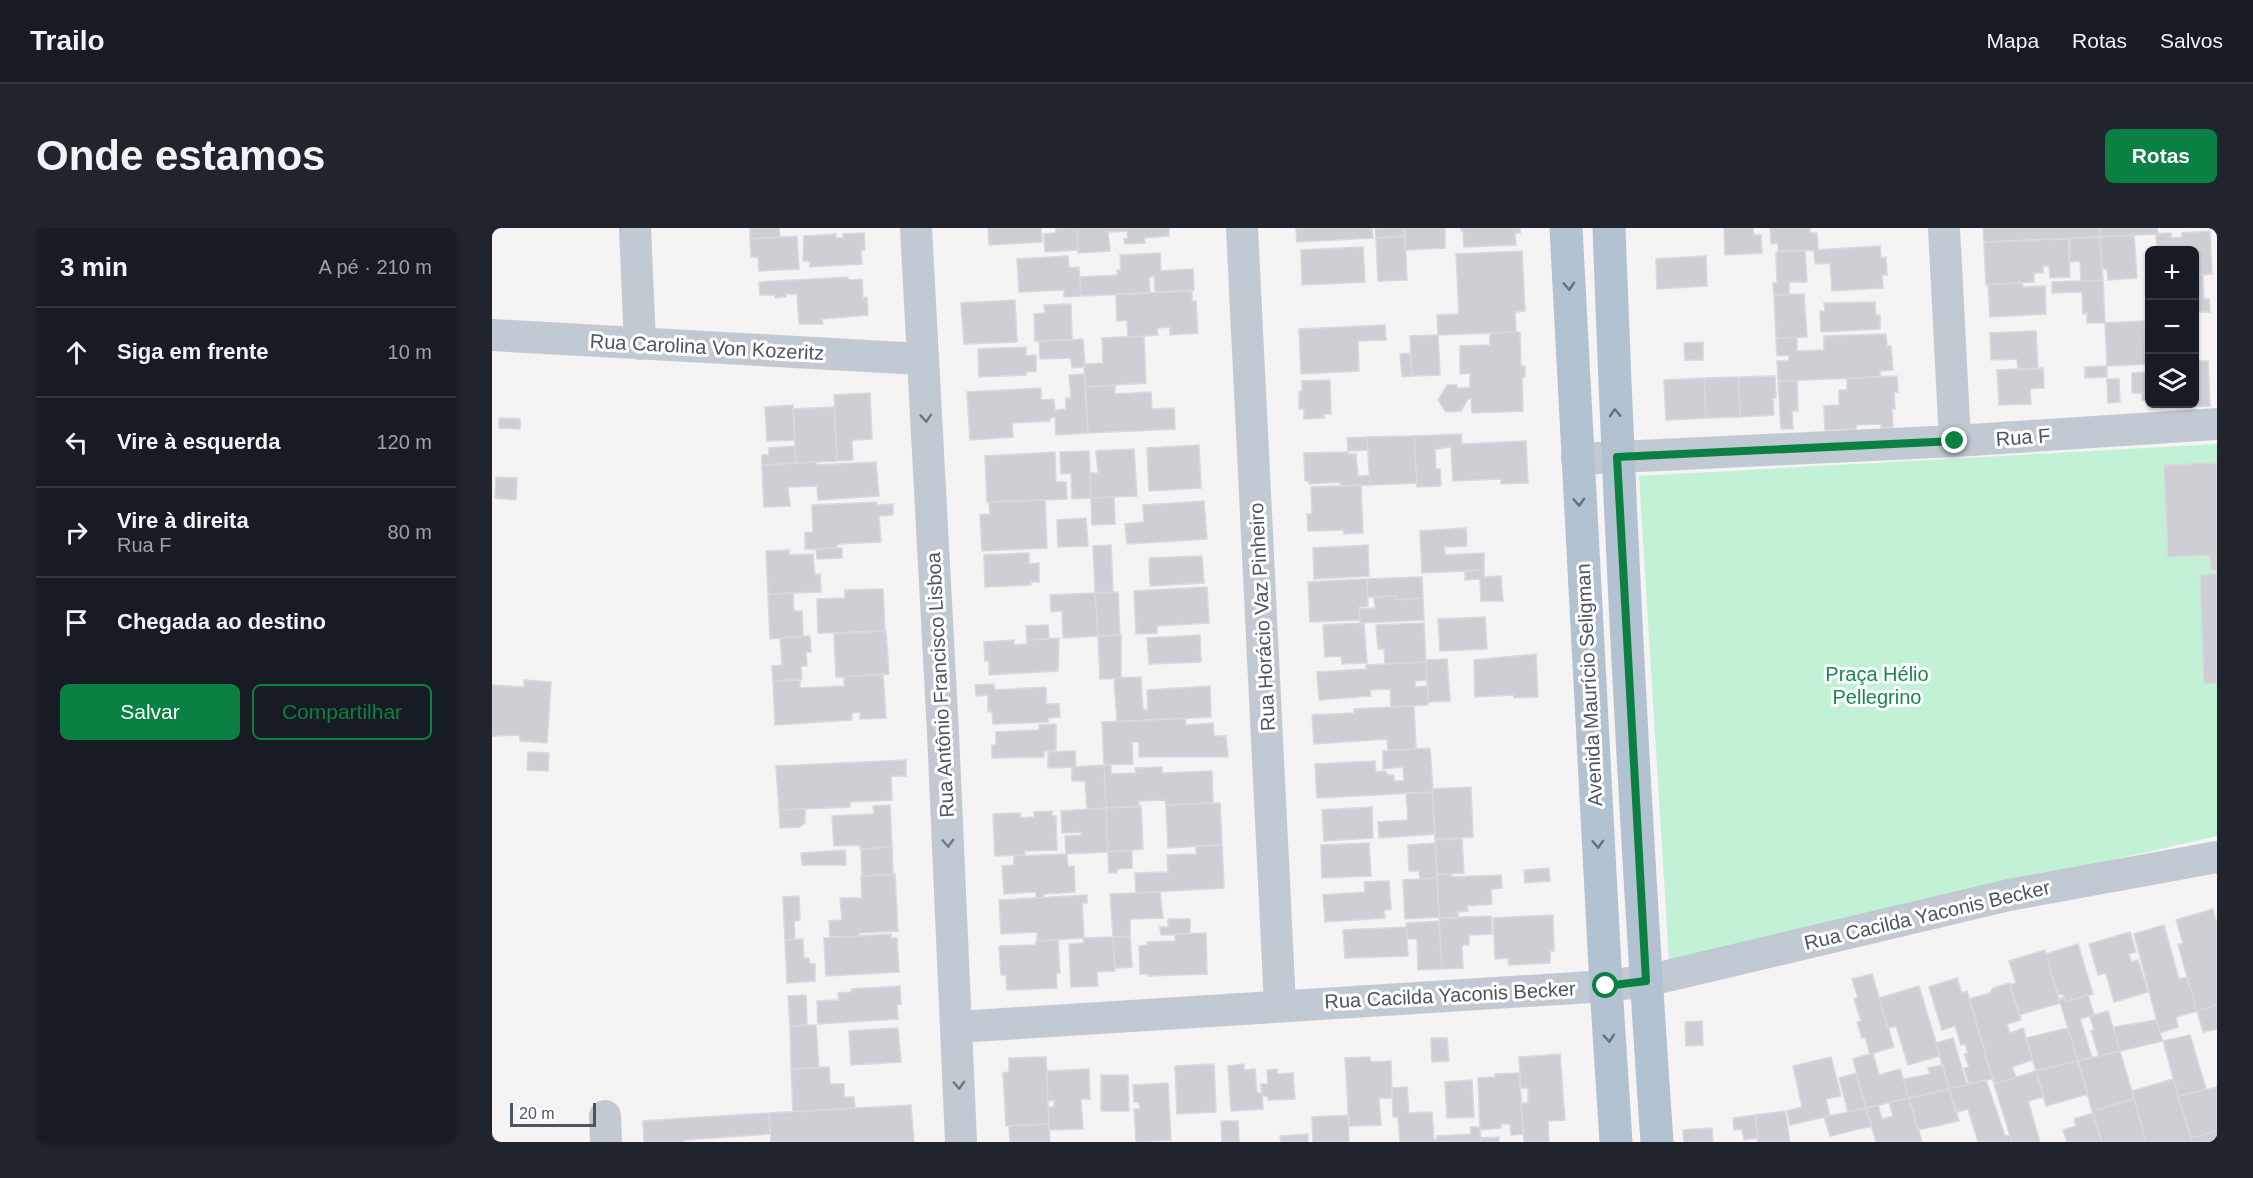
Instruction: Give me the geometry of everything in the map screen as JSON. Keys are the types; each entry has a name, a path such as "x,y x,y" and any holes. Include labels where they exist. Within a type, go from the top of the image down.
{"main road":[{"name":"Avenida Maurício Seligman","path":"1566,228 1616,1142"},
{"name":"Avenida Maurício Seligman","path":"1609,228 1617,457 1657,1142"}],"street":[{"path":"635,228 640,344"},
{"name":"Rua Antônio Francisco Lisboa","path":"916,228 961,1142"},
{"name":"Rua Horácio Vaz Pinheiro","path":"1242,228 1280,1005"},
{"path":"1944,228 1955,441"},
{"name":"Rua Carolina Von Kozeritz","path":"492,335 921,359"},
{"name":"Rua F","path":"1577,459 1955,441 2217,424"},
{"name":"Rua Cacilda Yaconis Becker","path":"957,1027 1606,986 1646,981 2009,895 2217,857"}],"green space":[{"name":"Praça Hélio Pellegrino","path":"2217,444 2217,836 1669,961 1639,476"}],"building":[{"path":"750,228 779,228 780,237 750,239"},
{"path":"988,228 1041,228 1042,242 989,245"},
{"path":"1056,228 1077,228 1078,250 1045,252 1044,234 1056,233"},
{"path":"1077,228 1169,228 1169,236 1144,238 1145,243 1125,244 1124,239 1128,239 1127,231 1108,232 1110,251 1078,253"},
{"path":"1296,228 1372,228 1373,238 1297,242"},
{"path":"1375,228 1404,228 1405,236 1376,238"},
{"path":"1404,228 1445,228 1445,248 1405,250"},
{"path":"1461,228 1520,228 1520,233 1515,233 1516,245 1464,247"},
{"path":"1724,228 1753,228 1754,235 1761,235 1762,253 1725,255"},
{"path":"1770,228 1810,228 1810,233 1817,233 1818,250 1778,252 1778,243 1771,244"},
{"path":"1983,228 2100,228 2100,237 1984,242"},
{"path":"2100,228 2157,228 2158,234 2100,237"},
{"path":"2210,231 2212,274 2199,275 2199,246 2157,246 2156,234 2171,233 2172,238 2182,237 2182,233"},
{"path":"864,233 865,250 861,250 862,264 810,267 810,261 803,261 804,236 836,234 836,238 843,238 843,234"},
{"path":"2134,235 2137,278 2108,280 2107,269 2102,269 2100,237"},
{"path":"797,236 799,269 759,271 758,257 751,257 750,239"},
{"path":"1405,236 1407,280 1378,281 1376,238"},
{"path":"2100,237 2103,280 2081,281 2080,261 2070,262 2070,239"},
{"path":"2068,239 2070,277 2050,278 2049,266 2043,266 2043,273 2034,273 2034,282 1986,285 1984,242"},
{"path":"1880,246 1881,258 1886,257 1887,275 1882,275 1883,288 1832,291 1830,263 1815,264 1814,250"},
{"path":"1363,247 1365,282 1302,285 1301,250"},
{"path":"1805,250 1807,282 1789,282 1789,295 1774,295 1773,283 1777,283 1776,252"},
{"path":"1522,251 1525,311 1515,312 1516,332 1438,335 1437,315 1459,314 1456,254"},
{"path":"1160,253 1161,271 1193,269 1194,290 1155,292 1154,276 1149,277 1150,293 1081,296 1080,277 1117,275 1117,270 1121,270 1120,255"},
{"path":"1068,256 1069,268 1079,267 1081,296 1064,297 1064,290 1019,292 1017,259"},
{"path":"1706,256 1707,286 1657,289 1656,259"},
{"path":"2199,275 2203,275 2204,299 2209,299 2210,312 2199,312"},
{"path":"848,277 848,280 862,279 863,298 867,297 868,315 822,319 823,324 799,324 797,294 785,294 786,297 775,298 775,295 760,295 759,282"},
{"path":"2103,280 2105,323 2087,323 2087,313 2083,314 2082,292 2052,293 2052,282"},
{"path":"2022,283 2023,287 2045,286 2046,314 1990,317 1988,284"},
{"path":"1192,291 1192,301 1196,301 1198,333 1170,335 1170,327 1157,328 1158,335 1128,337 1127,320 1117,321 1116,294"},
{"path":"1804,294 1807,337 1776,338 1774,295"},
{"path":"1015,300 1017,342 964,344 961,303"},
{"path":"1875,302 1876,315 1880,315 1880,329 1821,332 1820,311 1825,311 1824,303"},
{"path":"1071,304 1072,340 1035,341 1034,314 1045,313 1044,305"},
{"path":"2144,321 2145,364 2107,366 2105,323"},
{"path":"1385,325 1386,340 1358,341 1359,371 1301,374 1299,329"},
{"path":"2036,331 2038,369 2018,370 2017,359 1991,360 1990,333"},
{"path":"1520,332 1521,366 1525,366 1525,377 1522,377 1523,411 1472,413 1471,399 1468,399 1461,411 1446,412 1438,400 1447,385 1470,388 1470,373 1460,374 1460,346 1490,345 1490,333"},
{"path":"1886,334 1887,346 1891,346 1893,370 1880,371 1880,377 1778,381 1777,361 1789,361 1789,355 1777,356 1776,338 1797,337 1797,351 1824,350 1824,336"},
{"path":"1438,335 1440,375 1412,376 1410,336"},
{"path":"1144,336 1146,383 1085,387 1084,364 1103,363 1102,338"},
{"path":"1083,339 1085,367 1072,368 1071,358 1040,359 1039,341"},
{"path":"1703,342 1703,360 1685,360 1684,343"},
{"path":"1026,347 1026,356 1036,355 1036,371 1026,372 1026,375 979,377 978,349"},
{"path":"1410,353 1412,376 1402,377 1400,354"},
{"path":"2199,361 2208,361 2210,406 2199,406"},
{"path":"2107,366 2107,377 2085,378 2085,367"},
{"path":"2043,368 2044,388 2030,389 2031,404 1999,405 1997,370"},
{"path":"2145,372 2145,400 2142,400 2142,393 2132,393 2132,373"},
{"path":"1085,374 1088,433 1056,435 1055,417 1050,418 1050,421 1012,423 1013,437 970,440 967,392 1041,388 1041,400 1054,399 1055,410 1066,409 1066,398 1071,398 1069,375"},
{"path":"1775,376 1774,415 1740,417 1739,377"},
{"path":"1897,376 1898,392 1894,392 1895,409 1892,409 1893,427 1881,428 1881,424 1856,425 1856,429 1825,430 1824,406 1839,405 1839,390 1847,390 1847,378"},
{"path":"1739,377 1740,417 1706,418 1704,378"},
{"path":"1704,378 1706,418 1666,420 1664,380"},
{"path":"2107,379 2119,379 2120,402 2108,403"},
{"path":"1330,380 1331,414 1324,414 1324,418 1304,419 1304,409 1299,409 1299,392 1302,392 1302,381"},
{"path":"1797,380 1798,411 1792,411 1793,429 1781,429 1778,381"},
{"path":"1115,385 1115,394 1151,392 1152,409 1174,408 1175,429 1088,433 1085,387"},
{"path":"870,393 872,439 852,440 853,460 837,461 834,395"},
{"path":"793,405 795,440 767,441 765,407"},
{"path":"834,407 837,461 796,463 793,409"},
{"path":"499,418 520,419 520,429 499,428"},
{"path":"1461,434 1462,444 1526,441 1528,483 1501,484 1501,479 1453,481 1451,447 1435,449 1436,469 1440,469 1441,486 1417,487 1414,436"},
{"path":"1414,436 1417,483 1370,485 1367,437"},
{"path":"1367,437 1368,450 1348,451 1347,438"},
{"path":"1199,445 1201,488 1149,491 1147,448"},
{"path":"795,446 796,463 762,465 762,455 769,455 769,448"},
{"path":"1134,449 1137,496 1091,498 1090,473 1098,473 1096,451"},
{"path":"1089,451 1091,498 1072,499 1071,473 1061,474 1060,452"},
{"path":"1055,452 1056,482 1066,482 1067,499 987,502 985,456"},
{"path":"1348,452 1356,454 1358,476 1369,475 1370,485 1340,486 1340,482 1309,484 1309,481 1305,481 1304,453"},
{"path":"816,462 816,465 876,462 879,496 818,500 817,486 788,487 790,506 764,507 762,465"},
{"path":"2217,463 2217,570 2211,570 2210,555 2168,557 2164,465"},
{"path":"496,477 517,478 516,500 495,498"},
{"path":"1361,485 1363,533 1344,534 1344,530 1308,531 1307,514 1312,514 1311,487"},
{"path":"1114,497 1115,524 1092,525 1091,498"},
{"path":"1045,500 1047,548 982,551 980,515 990,514 989,502"},
{"path":"1204,501 1207,539 1127,544 1125,524 1144,522 1143,505"},
{"path":"877,502 877,505 893,504 893,515 879,516 881,542 837,544 837,548 805,549 805,533 813,532 812,505"},
{"path":"1086,518 1088,546 1058,547 1057,520"},
{"path":"1466,528 1467,546 1444,547 1445,555 1484,553 1484,570 1422,573 1420,531"},
{"path":"1111,545 1113,592 1095,593 1093,546"},
{"path":"1368,545 1369,576 1314,579 1313,548"},
{"path":"842,548 842,558 817,559 816,549"},
{"path":"789,550 789,555 813,554 815,575 820,574 821,592 768,594 766,551"},
{"path":"1029,553 1029,564 1039,563 1039,582 1031,582 1031,585 985,587 984,555"},
{"path":"1202,556 1204,583 1150,586 1149,558"},
{"path":"1484,570 1484,577 1501,576 1503,601 1481,601 1480,579 1465,580 1465,571"},
{"path":"2217,574 2217,683 2204,684 2200,575"},
{"path":"1422,577 1423,598 1396,600 1396,596 1368,597 1367,579"},
{"path":"1367,579 1368,606 1359,607 1360,620 1310,622 1308,582"},
{"path":"1207,587 1209,623 1157,626 1157,633 1136,634 1134,591"},
{"path":"883,589 885,631 818,633 817,599 845,598 845,590"},
{"path":"1118,592 1120,635 1098,636 1095,593"},
{"path":"793,593 794,611 802,611 803,636 770,639 768,594"},
{"path":"1095,593 1098,636 1063,638 1062,611 1051,612 1050,595"},
{"path":"1396,596 1396,600 1423,598 1424,620 1360,623 1359,609 1375,608 1374,597"},
{"path":"1485,617 1487,649 1440,651 1438,619"},
{"path":"1364,623 1367,663 1342,664 1341,656 1325,657 1323,625"},
{"path":"1424,623 1426,662 1385,664 1384,649 1378,649 1376,625"},
{"path":"1048,625 1049,639 1027,640 1026,626"},
{"path":"886,631 889,674 836,677 834,634"},
{"path":"1121,635 1121,678 1100,679 1098,636"},
{"path":"1200,635 1201,662 1149,664 1147,638"},
{"path":"810,636 811,652 806,652 807,666 801,666 802,679 773,681 772,666 782,665 780,638"},
{"path":"1059,638 1058,671 989,675 989,661 985,661 984,642 1014,640 1014,645 1027,644 1027,640"},
{"path":"1536,654 1538,697 1514,698 1514,695 1475,697 1474,660"},
{"path":"1447,659 1450,701 1428,702 1426,660"},
{"path":"1426,662 1427,680 1415,681 1415,687 1428,686 1428,705 1391,707 1390,689 1370,690 1371,696 1319,700 1317,672 1367,669 1366,665"},
{"path":"883,674 886,718 860,719 860,712 852,713 852,720 775,725 773,681 800,680 800,688 844,686 844,677"},
{"path":"1141,677 1143,710 1148,709 1147,690 1210,686 1211,717 1117,722 1114,678"},
{"path":"524,680 551,682 547,743 520,741 520,735 492,736 492,685 524,687"},
{"path":"994,684 995,690 1046,687 1046,704 1059,704 1060,717 1048,718 1048,722 993,724 992,711 988,712 988,695 976,696 975,685"},
{"path":"1414,706 1416,749 1388,750 1387,739 1314,744 1312,715 1354,713 1354,709"},
{"path":"1185,718 1186,725 1213,723 1214,736 1226,736 1228,757 1139,757 1139,742 1132,742 1133,764 1104,765 1102,722"},
{"path":"1056,724 1056,750 1044,751 1044,757 992,758 992,745 996,745 996,732 1039,730 1039,725"},
{"path":"1430,748 1433,792 1317,798 1315,764 1375,761 1376,772 1386,771 1387,775 1394,775 1394,781 1404,781 1403,767 1383,769 1383,751"},
{"path":"1075,751 1076,767 1048,768 1048,752"},
{"path":"528,752 549,753 548,771 527,770"},
{"path":"906,760 906,776 891,776 892,800 850,802 850,807 779,810 776,766"},
{"path":"1104,765 1111,765 1111,774 1136,773 1135,768 1162,767 1162,773 1212,771 1213,803 1166,805 1165,800 1139,801 1139,807 1106,808"},
{"path":"1104,765 1106,808 1087,809 1085,781 1072,781 1072,767"},
{"path":"1471,787 1473,837 1435,839 1432,789"},
{"path":"1433,792 1435,834 1379,838 1378,822 1408,820 1406,793"},
{"path":"1220,803 1222,845 1168,848 1166,805"},
{"path":"890,805 892,847 860,849 860,845 834,846 832,816 874,814 873,806"},
{"path":"1141,806 1143,849 1108,852 1106,808"},
{"path":"1372,807 1373,838 1324,841 1322,810"},
{"path":"1106,808 1108,852 1066,854 1065,836 1081,835 1081,832 1062,833 1061,811"},
{"path":"805,809 805,823 799,827 780,828 779,810"},
{"path":"1052,811 1052,816 1056,816 1057,850 1024,851 1025,855 995,856 993,814 1020,813 1021,818 1034,817 1034,812"},
{"path":"1462,839 1464,873 1437,875 1435,840"},
{"path":"1369,843 1371,876 1322,878 1321,845"},
{"path":"1435,843 1437,878 1420,879 1419,871 1409,871 1408,845"},
{"path":"1222,845 1224,888 1136,893 1135,873 1168,872 1167,855 1196,854 1196,846"},
{"path":"892,847 893,875 862,876 861,849"},
{"path":"845,850 846,865 802,865 801,853"},
{"path":"1132,850 1132,868 1117,869 1117,873 1109,873 1108,852"},
{"path":"1067,854 1068,867 1074,866 1075,892 1043,894 1043,898 1036,898 1036,892 1004,894 1002,866 1014,865 1014,856"},
{"path":"1549,868 1550,881 1525,883 1524,870"},
{"path":"895,874 898,931 830,937 829,921 842,920 840,898 862,898 861,876"},
{"path":"1451,874 1452,877 1501,875 1502,888 1491,889 1492,904 1467,906 1468,911 1458,912 1458,918 1439,918 1437,875"},
{"path":"1437,878 1439,917 1405,919 1403,880"},
{"path":"1389,881 1391,909 1384,910 1385,918 1325,922 1323,895 1365,892 1364,882"},
{"path":"1160,892 1163,918 1130,919 1130,936 1113,937 1110,894"},
{"path":"1087,895 1087,903 1082,903 1084,938 1037,941 1037,932 1001,934 999,900"},
{"path":"799,896 800,920 794,921 795,939 785,940 783,897"},
{"path":"2213,909 2217,925 2217,1005 2197,1011 2178,945 2183,943 2176,920"},
{"path":"1553,915 1554,951 1550,951 1550,963 1509,965 1508,958 1495,959 1493,918"},
{"path":"1491,916 1492,934 1469,935 1469,945 1462,945 1463,968 1442,969 1439,918"},
{"path":"1168,919 1190,919 1190,934 1161,935 1160,927 1168,927"},
{"path":"1439,921 1442,969 1418,970 1417,939 1407,939 1406,923"},
{"path":"2164,925 2179,979 2187,977 2197,1011 2176,1017 2178,1027 2160,1033 2134,934"},
{"path":"1406,927 1408,956 1345,958 1343,930"},
{"path":"2130,932 2136,952 2129,954 2131,962 2138,960 2148,992 2114,1002 2106,973 2098,975 2089,944"},
{"path":"1206,933 1207,974 1148,976 1148,974 1140,974 1139,946 1147,945 1147,942 1175,941 1175,934"},
{"path":"891,934 891,938 897,938 899,972 826,976 824,938"},
{"path":"1130,936 1132,967 1115,968 1113,937"},
{"path":"1113,937 1115,971 1097,972 1098,986 1071,987 1069,944 1084,943 1083,938"},
{"path":"803,939 804,958 809,958 810,964 815,964 815,981 787,983 785,940"},
{"path":"1058,940 1060,973 1056,973 1057,988 1007,990 1006,975 1001,975 999,946 1036,945 1036,941"},
{"path":"2078,944 2093,994 2065,1002 2063,994 2058,995 2046,954"},
{"path":"2045,950 2060,1003 2019,1015 2010,985 2016,983 2009,961"},
{"path":"1872,974 1894,1047 1870,1054 1857,1022 1861,1021 1854,999 1858,998 1852,979"},
{"path":"1957,978 1962,993 1967,991 1993,1079 1969,1084 1964,1068 1969,1067 1964,1054 1968,1053 1965,1044 1961,1045 1955,1026 1942,1030 1929,987"},
{"path":"2010,983 2021,1020 2007,1024 2010,1033 2023,1028 2033,1060 2012,1067 2016,1077 1994,1084 1969,999 1990,993 1993,988"},
{"path":"900,986 901,1004 897,1005 898,1019 818,1024 817,1001 839,1000 838,993 852,992 851,989"},
{"path":"1919,986 1940,1056 1908,1065 1896,1026 1888,1028 1879,998"},
{"path":"806,995 807,1025 790,1026 788,996"},
{"path":"2088,995 2094,1015 2080,1019 2092,1057 2078,1061 2059,999 2064,997 2065,1002"},
{"path":"2217,1005 2217,1029 2203,1032 2197,1011"},
{"path":"2108,1011 2120,1051 2099,1056 2091,1031 2094,1030 2090,1016"},
{"path":"2156,1020 2163,1041 2120,1051 2113,1027"},
{"path":"1702,1021 1703,1045 1686,1046 1685,1022"},
{"path":"816,1025 819,1068 791,1069 790,1026"},
{"path":"898,1028 901,1062 851,1065 849,1031"},
{"path":"2068,1028 2078,1061 2036,1071 2026,1038"},
{"path":"2190,1035 2206,1089 2178,1096 2163,1041"},
{"path":"1431,1038 1447,1038 1449,1061 1432,1062"},
{"path":"1953,1038 1967,1085 1949,1089 1936,1043"},
{"path":"2120,1051 2134,1099 2092,1111 2078,1061"},
{"path":"1873,1053 1879,1075 1900,1069 1909,1098 1866,1108 1853,1059"},
{"path":"1560,1054 1565,1120 1548,1121 1549,1142 1524,1142 1521,1103 1528,1103 1528,1088 1521,1088 1519,1057"},
{"path":"1046,1057 1049,1124 1006,1126 1003,1073 1009,1072 1009,1058"},
{"path":"1370,1057 1371,1062 1391,1061 1392,1098 1379,1098 1381,1125 1349,1126 1345,1058"},
{"path":"1831,1057 1841,1096 1826,1099 1830,1116 1790,1125 1787,1111 1802,1107 1793,1066"},
{"path":"2078,1061 2088,1094 2046,1106 2036,1071"},
{"path":"1214,1064 1216,1112 1177,1114 1175,1066"},
{"path":"1244,1064 1244,1070 1255,1069 1257,1093 1262,1093 1263,1109 1231,1111 1228,1066"},
{"path":"1943,1065 1949,1089 1909,1098 1903,1079 1930,1074 1928,1068"},
{"path":"829,1067 830,1084 844,1084 844,1097 854,1097 855,1108 793,1112 791,1069"},
{"path":"1089,1069 1090,1099 1081,1099 1083,1129 1049,1130 1048,1107 1054,1107 1054,1100 1048,1101 1047,1071"},
{"path":"1277,1069 1277,1074 1293,1073 1295,1099 1268,1100 1268,1096 1262,1096 1261,1084 1268,1084 1267,1070"},
{"path":"2036,1071 2044,1097 2028,1101 2040,1142 2012,1142 1994,1084"},
{"path":"1519,1073 1524,1134 1511,1135 1510,1124 1501,1124 1501,1128 1480,1130 1478,1078 1495,1077 1495,1074"},
{"path":"1856,1073 1866,1108 1848,1112 1839,1078"},
{"path":"1101,1075 1128,1075 1129,1111 1101,1111"},
{"path":"2173,1079 2192,1142 2146,1142 2132,1091"},
{"path":"1472,1080 1474,1117 1447,1118 1445,1082"},
{"path":"1986,1080 2005,1136 2010,1135 2012,1142 1978,1142 1968,1109 1957,1112 1949,1089"},
{"path":"1168,1083 1171,1140 1136,1142 1134,1109 1140,1109 1139,1102 1134,1102 1133,1085"},
{"path":"1407,1087 1409,1113 1432,1112 1434,1139 1437,1139 1437,1142 1400,1142 1398,1117 1393,1117 1392,1088"},
{"path":"2217,1087 2217,1131 2191,1138 2178,1096"},
{"path":"1949,1089 1959,1121 1918,1130 1909,1098"},
{"path":"1909,1098 1922,1142 1876,1142 1866,1108 1878,1105 1882,1119 1893,1116 1889,1102"},
{"path":"2134,1099 2146,1142 2102,1142 2092,1111"},
{"path":"911,1105 914,1142 771,1142 769,1113"},
{"path":"1866,1108 1872,1126 1830,1136 1824,1117"},
{"path":"1785,1111 1790,1142 1758,1142 1755,1115"},
{"path":"769,1113 770,1134 684,1140 684,1142 644,1142 643,1121"},
{"path":"2093,1113 2102,1142 2067,1142 2063,1130 2076,1126 2074,1119"},
{"path":"1348,1115 1349,1142 1313,1142 1312,1117"},
{"path":"1755,1115 1758,1138 1744,1140 1742,1129 1734,1130 1733,1118"},
{"path":"1221,1121 1238,1121 1239,1142 1222,1142"},
{"path":"1049,1124 1050,1142 1010,1142 1009,1126"},
{"path":"1470,1127 1480,1127 1481,1142 1437,1142 1437,1136 1471,1134"},
{"path":"1712,1128 1713,1142 1684,1142 1683,1130"},
{"path":"2217,1131 2217,1142 2192,1142 2191,1138"},
{"path":"1308,1134 1308,1142 1281,1142 1280,1136"},
{"path":"1499,1137 1499,1142 1481,1142 1481,1138"}],"route":[{"path":"1606,986 1646,981 1617,457 1955,441"}]}
